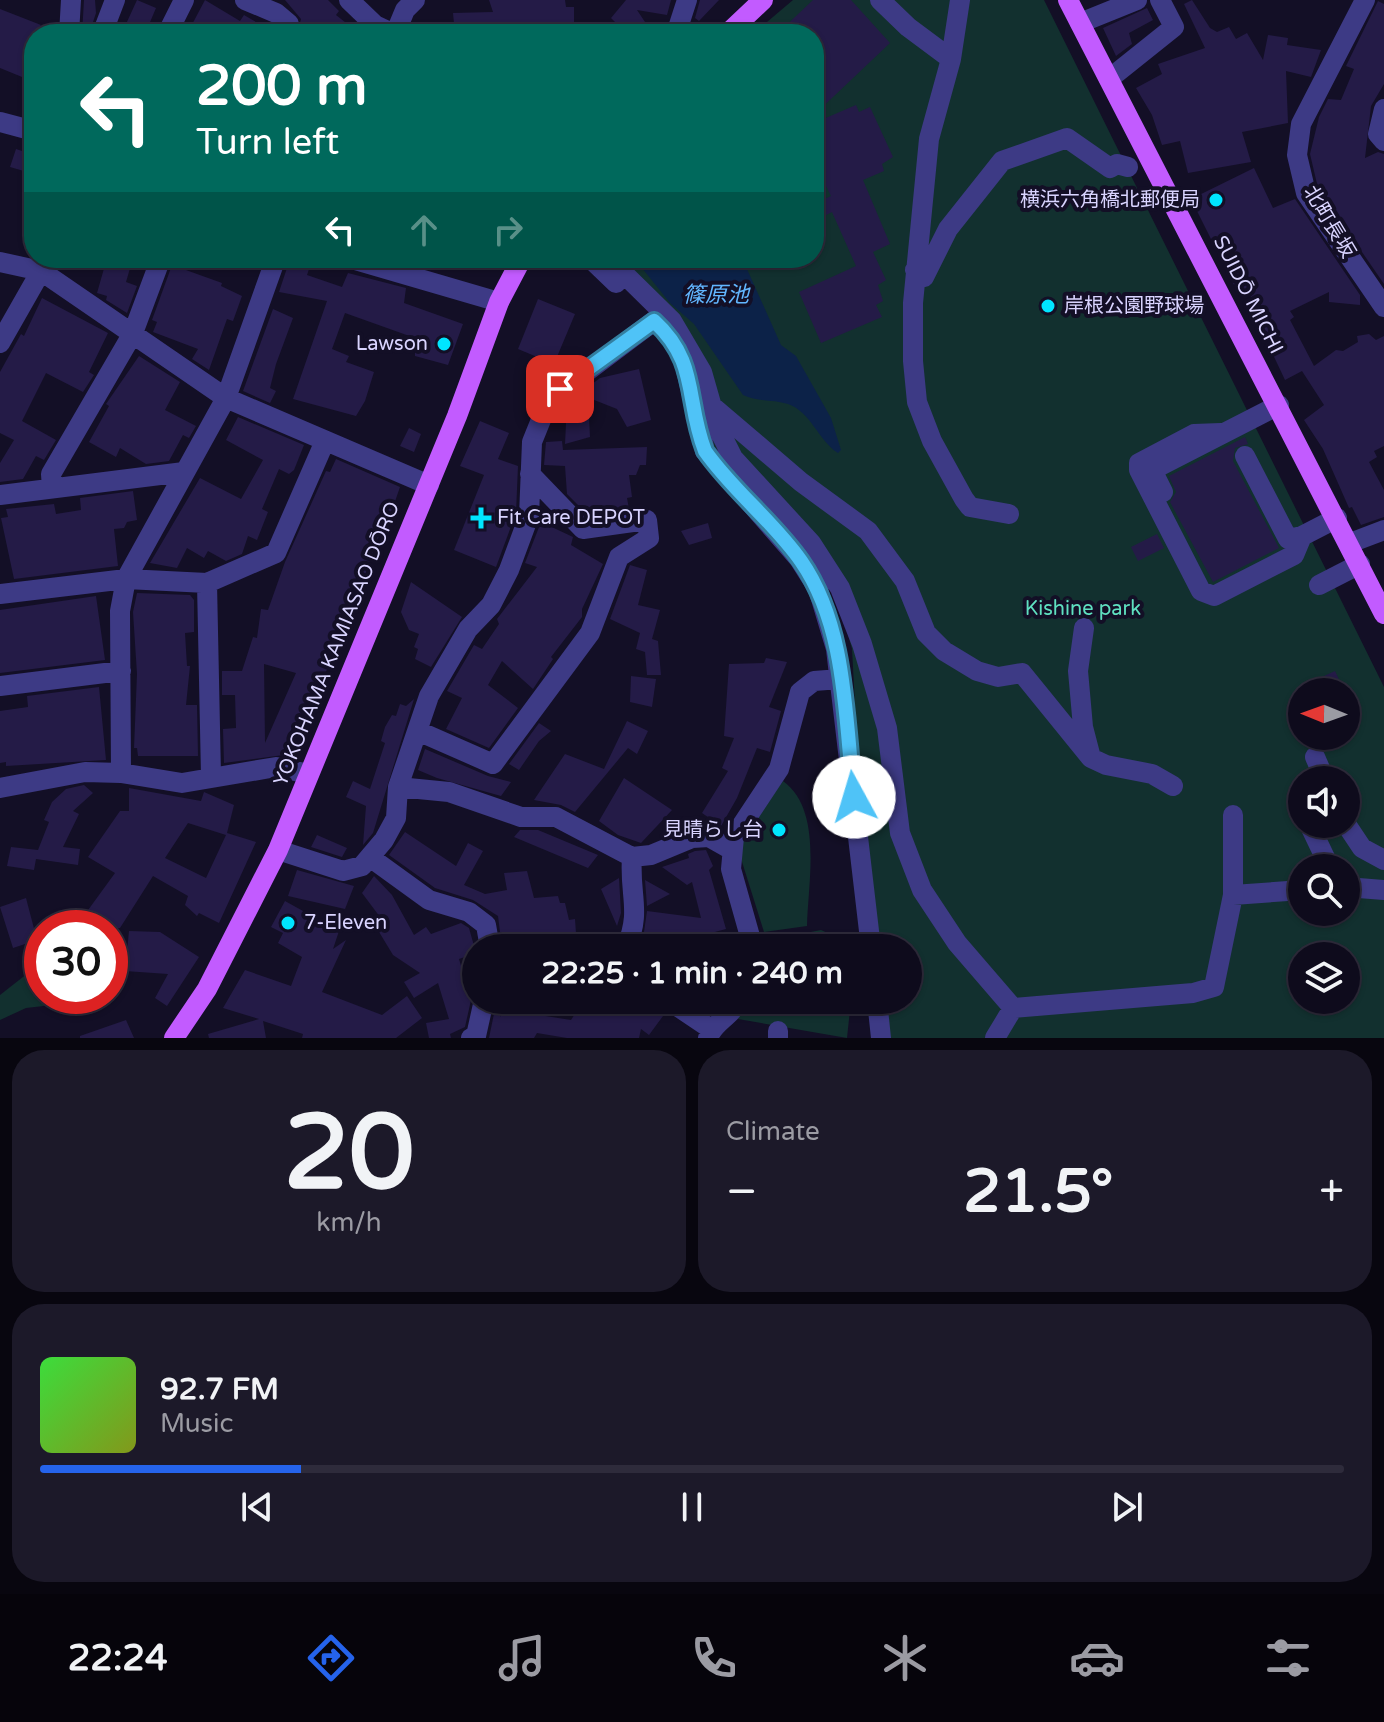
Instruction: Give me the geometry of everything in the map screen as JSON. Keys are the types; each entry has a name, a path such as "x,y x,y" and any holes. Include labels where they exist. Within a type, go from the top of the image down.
{"main road":[{"path":"738,24 763,0"},
{"name":"SUIDŌ MICHI","path":"1068,0 1384,614"},
{"name":"YOKOHAMA KAMIASAO DŌRO","path":"179,1036 207,989 278,850 429,485 499,302 517,268"}],"street":[{"path":"70,24 71,0"},
{"path":"106,24 115,0"},
{"path":"172,24 184,0"},
{"path":"245,0 276,13 289,24"},
{"path":"349,0 374,24"},
{"path":"399,24 405,10 415,0"},
{"path":"679,24 687,0"},
{"path":"880,0 908,27 951,59"},
{"path":"960,0 951,59 929,139 915,270 913,361 917,402 932,441 970,507 1009,514"},
{"path":"1080,23 1137,0"},
{"path":"1109,79 1174,27 1160,0"},
{"name":"北町長坂","path":"1365,0 1301,124 1297,155 1306,193 1384,307"},
{"path":"1384,109 1378,134 1384,141"},
{"path":"0,122 24,126"},
{"path":"915,270 924,277 948,229 1002,161 1067,138 1110,168 1117,164 1128,167"},
{"path":"0,262 24,264"},
{"path":"0,343 41,268"},
{"path":"47,268 226,398 429,485"},
{"path":"52,488 51,474 133,333 157,268"},
{"path":"121,773 120,611 126,579 226,398 272,268"},
{"path":"382,268 499,302"},
{"path":"600,268 654,321 685,360 698,432 705,451 799,559 817,586 836,649 869,934"},
{"path":"618,268 672,321 702,372 718,428 733,458 811,543 840,588 862,644 887,728 900,833 922,890 957,943 1013,1008"},
{"path":"278,850 343,871 362,866 371,858 396,818 398,787 429,696 468,629 491,605 509,570 529,516 532,442 549,400 654,321"},
{"path":"1203,570 1152,470 1279,405"},
{"path":"712,406 801,482 868,531 905,581 926,633 944,651 977,671 998,677 1022,673 1091,758 1106,765 1152,774 1173,786"},
{"path":"1221,433 1194,434 1143,458 1139,463 1139,470 1201,591 1214,596 1294,555 1295,537 1245,456"},
{"path":"0,594 126,579 207,583 276,553 325,441"},
{"path":"0,495 184,472"},
{"path":"418,731 493,764 590,633 619,557 649,538 647,520 583,529 530,474"},
{"path":"1295,537 1337,518"},
{"path":"1350,543 1384,530"},
{"path":"1319,585 1360,564"},
{"path":"207,583 211,776"},
{"path":"1084,628 1078,671 1083,727 1091,758"},
{"path":"0,686 121,671"},
{"path":"747,934 731,869 732,850 743,822 779,769 800,692 814,681 840,679"},
{"path":"1315,757 1319,766"},
{"path":"0,788 85,772 121,773 182,783 276,767 309,774"},
{"path":"398,787 449,792 521,817 556,817 632,857 651,855 692,838 709,837 732,850"},
{"path":"854,797 895,793"},
{"path":"1013,1008 1193,993 1214,987 1233,895 1233,815"},
{"path":"1355,838 1362,848 1384,860"},
{"path":"631,934 637,914 629,888 632,857"},
{"path":"371,858 429,900 469,912 486,925 488,934"},
{"path":"1360,888 1384,890"},
{"path":"1233,895 1288,891"},
{"path":"995,1038 1013,1008"},
{"path":"475,1037 481,1014"},
{"path":"685,1014 710,1034 730,1014"},
{"path":"878,1014 881,1038"}],"green space":[{"name":"Kishine park","path":"793,0 1044,0 1384,687 1384,1038 887,1038 884,1014 922,1014 922,934 875,934 860,797 852,649 835,587 717,455 707,430 689,354 610,268 824,268 824,24 765,24"},
{"path":"783,781 796,794 808,828 810,868 807,926 764,932 738,849 745,832"},
{"path":"821,930 830,934 801,934"},
{"path":"24,976 24,1009 0,1020 0,995"},
{"path":"740,1014 850,1014 847,1038 738,1019"}],"water":[{"name":"篠原池","path":"642,268 746,268 781,345 796,356 831,418 841,450 838,453 831,447 796,408 782,402 743,395 694,324 670,303"}],"building":[{"path":"84,0 95,0 96,13 92,24 83,24"},
{"path":"137,0 156,8 149,24 126,24"},
{"path":"205,0 240,21 244,15 259,24 192,24"},
{"path":"285,0 328,0 339,11 336,15 347,24 300,24 301,19"},
{"path":"489,0 565,0 566,7 574,7 574,24 454,24 453,13 493,12"},
{"path":"626,0 671,0 667,15 637,10 646,24 617,24 611,18"},
{"path":"700,0 719,0 699,21 695,18"},
{"path":"813,0 851,0 890,43 824,106 824,24 788,24"},
{"path":"1192,0 1210,28 1217,32 1229,27 1236,39 1247,33 1263,60 1268,35 1288,38 1287,45 1321,50 1311,77 1286,71 1288,123 1242,132 1251,162 1188,173 1180,141 1162,145 1152,115 1136,88 1162,74 1158,64 1205,48 1184,4"},
{"path":"1378,1 1384,4 1384,84 1371,106 1365,158 1378,152 1384,154 1384,284 1318,188 1310,154 1319,117 1328,99 1341,100 1354,69 1346,66"},
{"path":"1147,8 1153,20 1129,33 1132,44 1116,56 1103,28"},
{"path":"0,9 38,24 24,24 24,78 0,68"},
{"path":"856,105 859,112 870,107 893,157 882,164 884,171 863,180 890,244 873,252 886,280 878,285 883,301 876,305 882,317 821,343 799,292 856,266 832,212 824,216 824,199 831,196 824,182 824,119"},
{"path":"16,149 24,152 24,171 10,167"},
{"path":"1254,168 1273,208 1295,199 1360,295 1360,305 1329,302 1329,292 1290,311 1294,317 1290,320 1314,366 1336,350 1343,351 1358,342 1357,336 1369,334 1376,340 1384,336 1384,446 1374,451 1377,457 1369,462 1384,490 1384,517 1361,525 1352,507 1349,508 1323,449 1304,420 1324,405 1302,371 1285,380 1258,323 1262,320 1249,293 1241,297 1229,276 1233,274 1220,257 1191,199"},
{"path":"104,268 130,268 126,282 137,286 127,313 106,300 107,296 97,293"},
{"path":"171,268 180,268 222,283 221,286 242,296 233,321 227,319 209,370 192,359 198,349 153,332 157,322 152,320"},
{"path":"287,268 309,268 307,275 342,287 348,273 406,288 404,303 463,324 448,365 415,356 415,338 345,313 332,349 349,356 346,362 374,372 365,401 356,416 293,399 327,301 279,292"},
{"path":"42,298 108,333 89,372 94,375 83,392 46,373 22,421 56,440 44,460 36,456 23,479 0,482 0,463 14,440 0,433 0,372 21,334 24,336"},
{"path":"538,299 575,314 554,364 518,349"},
{"path":"273,309 293,318 276,364 270,388 276,391 270,403 243,391"},
{"path":"139,356 180,382 165,410 196,426 189,438 183,435 169,461 146,464 120,448 116,457 89,442 109,406 106,404"},
{"path":"639,369 651,420 627,427 617,409 579,394 600,378"},
{"path":"588,397 590,437 565,444 567,403 573,398"},
{"path":"238,417 304,445 294,470 289,474 279,469 262,509 268,512 257,540 248,536 242,554 226,561 208,551 204,558 187,548 177,568 150,563 200,478 241,499 263,460 226,440"},
{"path":"480,421 509,433 498,459 518,466 516,513 496,567 454,550 484,475 460,466"},
{"path":"409,428 421,434 414,452 400,446"},
{"path":"1245,437 1248,444 1235,448 1233,461 1279,548 1213,582 1170,502 1176,492 1169,476"},
{"path":"562,441 563,450 647,447 646,465 640,465 636,475 629,475 632,497 627,498 629,509 588,515 567,494 565,466 544,465 546,442"},
{"path":"336,459 400,487 385,529 382,527 349,620 299,732 291,729 291,754 224,763 223,729 236,728 235,695 222,695 222,671 242,671 253,637 257,638 261,609 268,610 285,562 326,471 330,472","holes":["264,664 296,673 265,743"]},
{"path":"133,491 137,520 127,522 124,528 114,529 118,566 14,579 1,518 8,517 6,509 54,504 56,514 81,510 80,498"},
{"path":"541,522 573,537 571,545 603,564 582,609 582,617 551,657 553,659 533,689 502,661 488,685 518,708 489,748 446,729 462,698 447,691 474,645 482,649 499,624 497,619 537,567 525,563"},
{"path":"708,523 712,538 689,545 681,531"},
{"path":"1157,534 1164,548 1138,561 1131,547"},
{"path":"630,565 647,570 638,605 660,610 652,639 658,641 661,675 647,675 645,652 636,649 640,633 610,619"},
{"path":"411,582 462,617 431,667 415,659 418,649 414,647 419,634 409,630 401,612"},
{"path":"137,593 190,595 194,600 194,632 185,633 187,666 190,666 186,705 197,705 198,756 138,756 137,748 134,748 137,674 133,612"},
{"path":"96,596 105,660 0,673 0,610"},
{"path":"766,658 787,662 769,707 781,711 770,752 757,748 737,798 721,826 702,813 728,771 722,768 734,738 724,736 729,664 764,663"},
{"path":"1335,671 1338,678 1320,678"},
{"path":"631,676 656,679 652,707 630,702"},
{"path":"99,687 106,760 6,766 6,762 0,763 0,711 28,707 27,696"},
{"path":"414,699 373,833 363,845 366,806 346,797 353,781 370,789 385,743 381,741 385,727 392,715 396,716 400,704 406,706"},
{"path":"627,721 648,731 637,754 628,748 575,812 561,805 534,800 565,754 604,769"},
{"path":"539,723 551,731 539,741 519,770 509,764"},
{"path":"425,749 488,776 511,782 501,796 437,778 418,770"},
{"path":"624,778 672,810 641,843 618,835 599,821"},
{"path":"84,785 93,793 73,811 79,814 63,847 80,849 78,865 36,859 34,870 7,866 11,847 38,850 49,822 44,820 52,802 66,789"},
{"path":"129,788 201,801 204,792 234,805 227,833 256,842 219,923 199,913 197,916 185,905 188,896 153,876 128,915 128,910 88,910 115,873 88,857 120,811 129,811","holes":["188,823 226,835 206,878 165,858"]},
{"path":"520,830 538,830 598,855 588,868 514,837"},
{"path":"405,832 456,866 468,843 483,851 464,885 485,894 507,890 504,873 527,871 534,898 558,896 560,903 565,903 569,920 575,919 576,934 500,932 498,916 473,900 435,888 389,855"},
{"path":"317,835 347,848 342,857 311,847"},
{"path":"706,850 713,866 709,870 726,929 707,934 644,934 647,911 701,918 692,882 687,885 662,867 689,858 688,854"},
{"path":"297,870 354,886 345,909 288,896"},
{"path":"374,876 392,895 414,935 426,927 431,934 461,923 469,928 471,934 462,934 462,958 459,959 462,969 462,1014 468,1014 465,1027 450,1034 451,1038 429,1038 426,1023 449,1019 438,983 414,998 404,982 420,973 393,955 373,922 380,917 362,893"},
{"path":"619,878 621,913 617,926 601,889"},
{"path":"645,880 670,894 647,906"},
{"path":"26,898 29,910 24,910 24,944 13,948 0,907"},
{"path":"285,901 339,931 333,949 346,940 322,992 382,1015 407,996 422,1018 396,1038 302,1038 303,1034 263,1021 266,1038 209,1038 208,1034 259,1019 223,1008 245,970 291,986 302,957 278,943 283,933 271,927"},
{"path":"129,931 160,932 199,957 167,1006 155,998 168,974 128,971"},
{"path":"494,1014 501,1017 501,1014 539,1014 571,1020 575,1014 663,1016 649,1035 641,1029 639,1038 567,1038 537,1033 534,1038 489,1038"},
{"path":"126,1020 134,1038 80,1038 80,1036"}],"place":[{"name":"横浜六角橋北郵便局","path":"1216,200"},
{"name":"岸根公園野球場","path":"1048,306"},
{"name":"Lawson","path":"444,344"},
{"name":"Fit Care DEPOT","path":"481,518"},
{"name":"見晴らし台","path":"779,830"},
{"name":"7-Eleven","path":"288,923"}],"route":[{"path":"560,389 654,321 685,360 698,432 705,451 799,559 818,589 836,649 854,797"}]}
